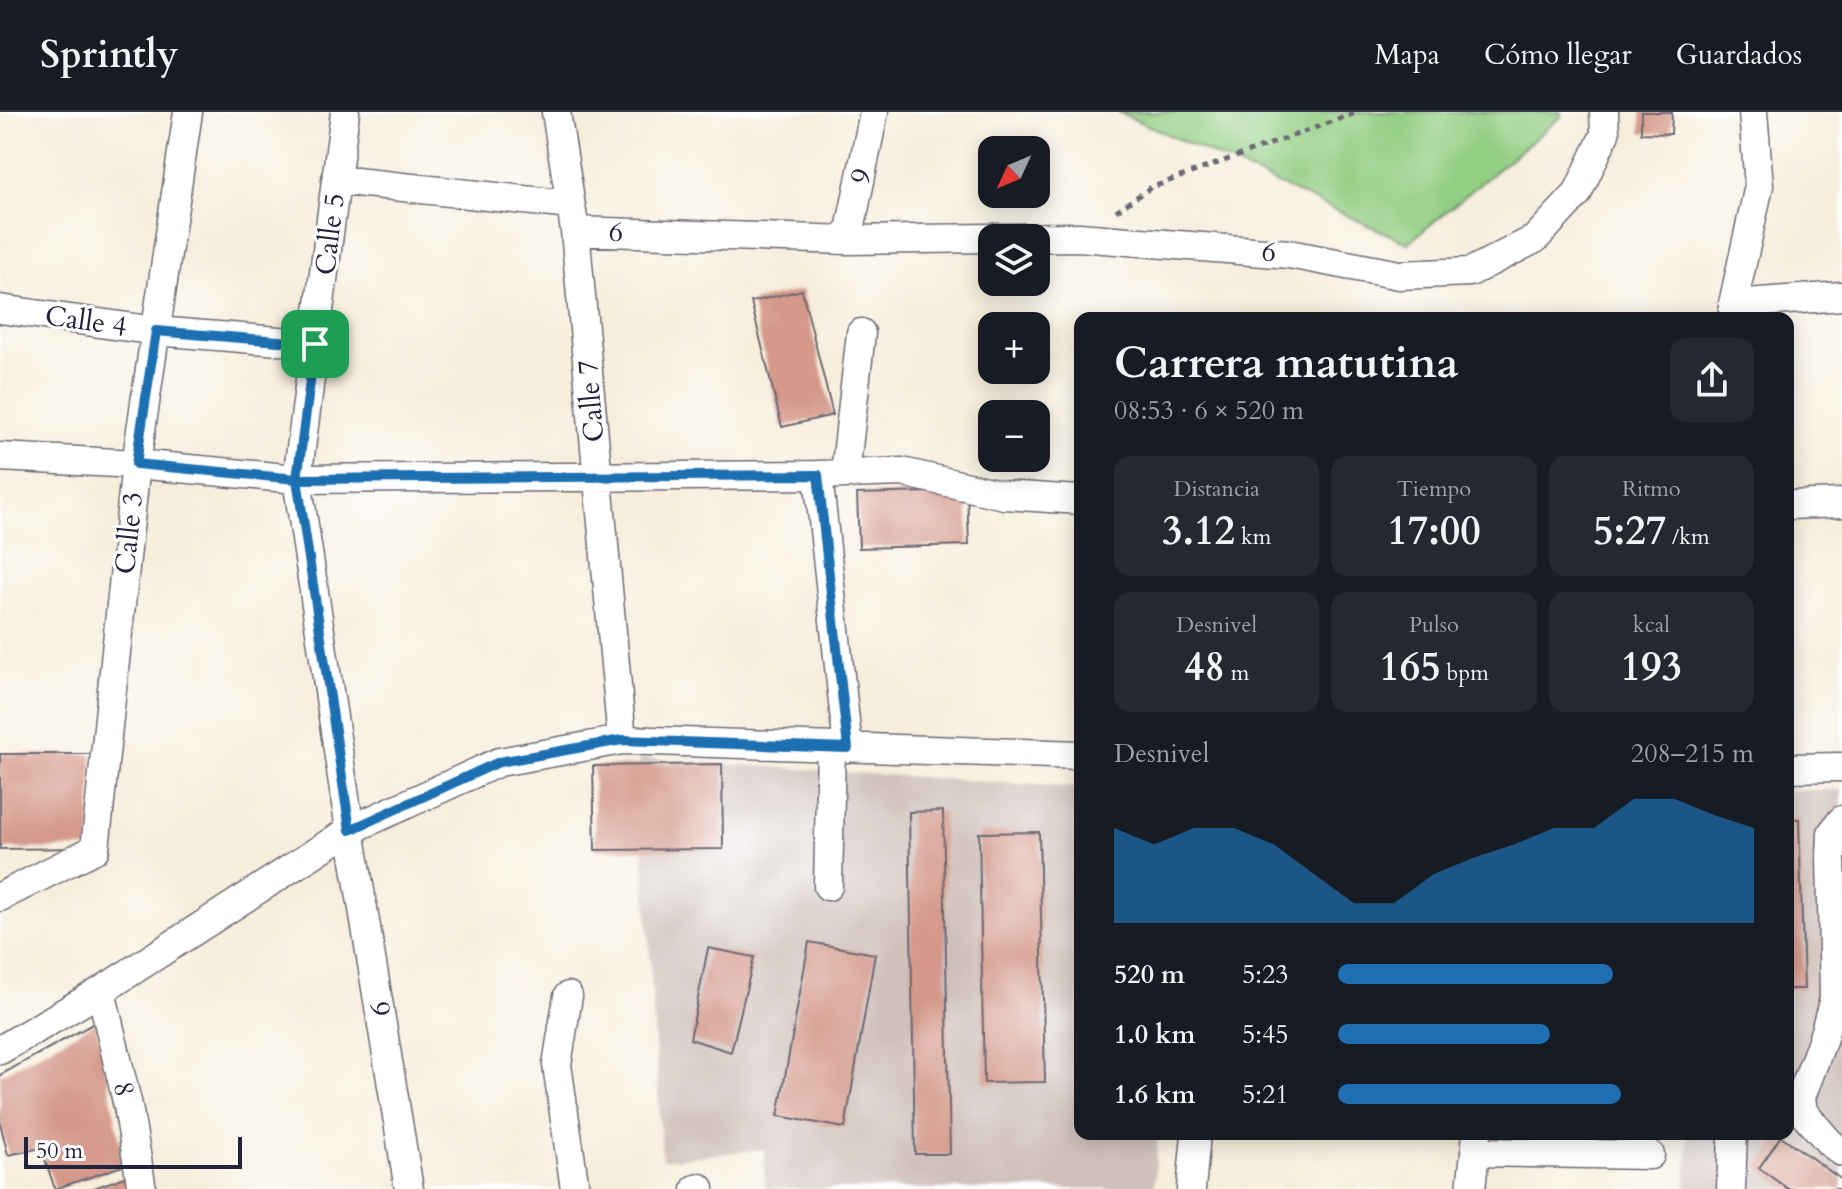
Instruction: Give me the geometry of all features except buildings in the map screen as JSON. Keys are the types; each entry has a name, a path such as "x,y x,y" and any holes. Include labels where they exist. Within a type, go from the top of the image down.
{"street":[{"name":"Calle 3","path":"0,897 95,849 136,464 188,112"},
{"name":"Calle 5","path":"345,112 297,479 350,830"},
{"name":"Calle 7","path":"556,112 573,218 622,740"},
{"name":"9","path":"848,240 874,112"},
{"name":"6","path":"1050,237 1289,254 1399,275 1470,272 1535,239 1577,194 1605,134 1604,112"},
{"path":"1753,112 1759,186 1733,311 1842,296"},
{"name":"6","path":"337,180 573,218 848,240 978,238"},
{"name":"Calle 4","path":"0,309 156,331 315,344"},
{"path":"828,886 840,747 832,474 861,333"},
{"path":"0,457 136,464 297,479 902,472 1004,495 1074,500"},
{"path":"1794,505 1842,503"},
{"path":"0,1050 101,991 350,830 499,762 622,740 1074,755"},
{"path":"1794,768 1842,767"},
{"path":"1842,820 1832,833 1834,999 1822,1041 1794,1099 1829,1142 1842,1152"},
{"name":"9","path":"350,830 409,1189"},
{"name":"8","path":"101,991 128,1106 142,1189"},
{"path":"568,996 557,1065 575,1189"},
{"path":"1191,1189 1195,1140"},
{"path":"1731,1189 1733,1140"},
{"path":"1471,1189 1476,1143 1650,1155"}],"path":[{"path":"1079,237 1150,188 1358,112"}],"shaded area":[{"path":"638,758 1074,788 1074,1140 1158,1140 1154,1189 765,1189 764,1149 662,1160"},
{"path":"1794,790 1842,790 1842,1189 1686,1189 1688,1140 1794,1140"}],"green space":[{"path":"1118,112 1561,112 1561,117 1408,243"}],"route":[{"path":"315,344 156,331 136,464 297,479 818,475 848,748 622,740 499,762 350,830 297,479 315,344"}]}
